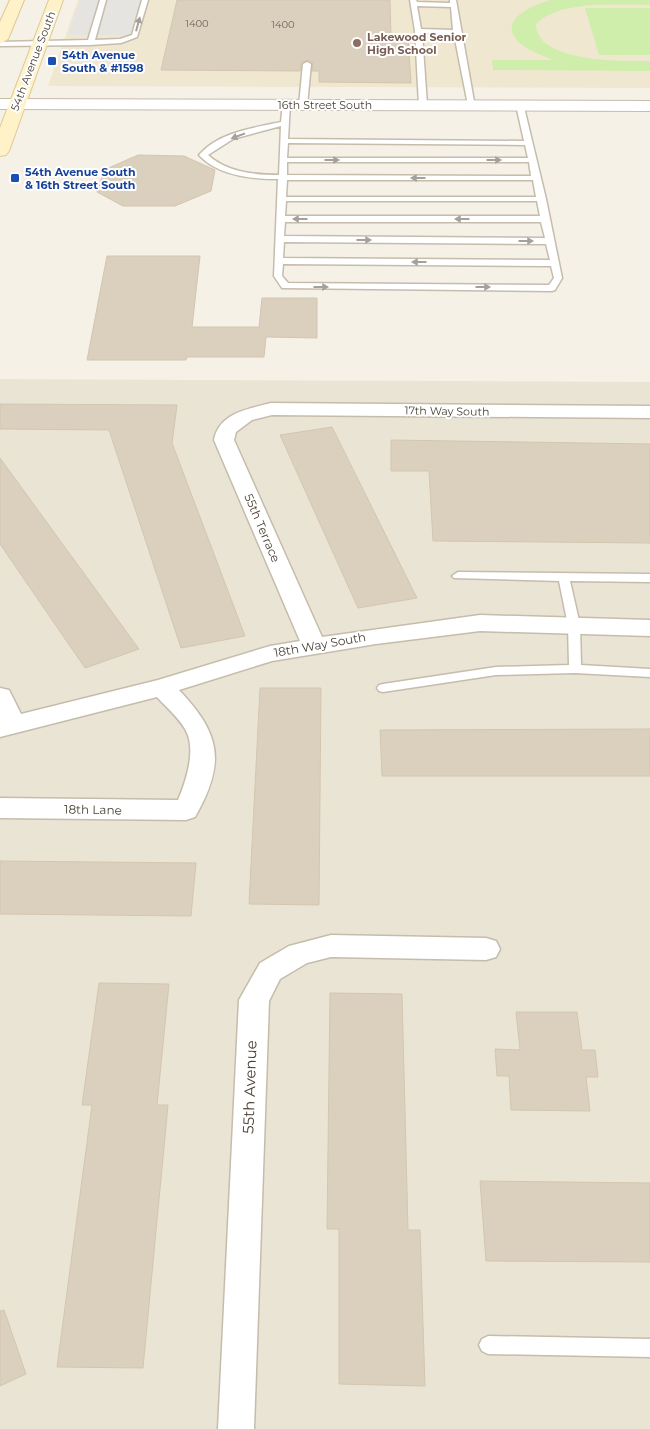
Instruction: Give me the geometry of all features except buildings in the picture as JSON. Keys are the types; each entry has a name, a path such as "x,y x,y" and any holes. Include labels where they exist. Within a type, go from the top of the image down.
{"main road":[{"path":"0,39 17,0"},
{"name":"54th Avenue South","path":"0,151 8,104 40,44 56,0"}],"street":[{"name":"16th Street South","path":"8,104 650,106"},
{"name":"17th Way South","path":"245,416 271,409 650,412"},
{"name":"55th Terrace","path":"245,416 226,429 224,440 314,646"},
{"name":"18th Way South","path":"7,726 162,687 270,654 376,636 480,623 650,628"},
{"name":"18th Lane","path":"0,808 162,812 186,810 198,780 201,752 198,731 162,687"},
{"path":"0,696 7,726"},
{"name":"55th Avenue","path":"236,1429 254,1000 270,971 299,954 331,946 486,948"}],"lane":[{"path":"90,43 103,0"},
{"path":"0,44 114,43 135,36 145,0"},
{"path":"423,105 414,2 453,2 457,32 472,105"},
{"path":"418,31 457,32"},
{"path":"303,104 307,64"},
{"path":"286,104 278,261 278,276 285,286 552,288 558,278 520,106"},
{"path":"285,123 245,133 210,147 204,155 211,163 229,172 283,178 537,178"},
{"path":"284,142 529,143"},
{"path":"283,160 533,160"},
{"path":"282,199 542,199"},
{"path":"281,219 546,219"},
{"path":"280,239 551,241"},
{"path":"278,261 555,263"},
{"path":"458,576 650,578"},
{"path":"564,577 574,625 575,669"},
{"path":"384,688 496,671 575,669 650,674"},
{"path":"488,1345 650,1348"}],"shaded area":[{"name":"Lakewood Senior High School","path":"78,0 650,0 650,88 48,86"},
{"path":"80,0 141,0 132,35 68,35"},
{"path":"0,379 650,382 650,1429 0,1429"}],"green space":[{"path":"551,0 650,0 650,5 574,7 546,16 536,24 540,37 550,46 565,53 602,60 650,61 650,71 493,70 492,60 553,60 525,47 516,39 512,31 517,17 524,11"},
{"path":"585,8 650,8 650,55 599,55"}],"place":[{"name":"Lakewood Senior High School","path":"357,43"},
{"name":"54th Avenue South & #1598","path":"52,61"},
{"name":"54th Avenue South & 16th Street South","path":"15,178"}]}
